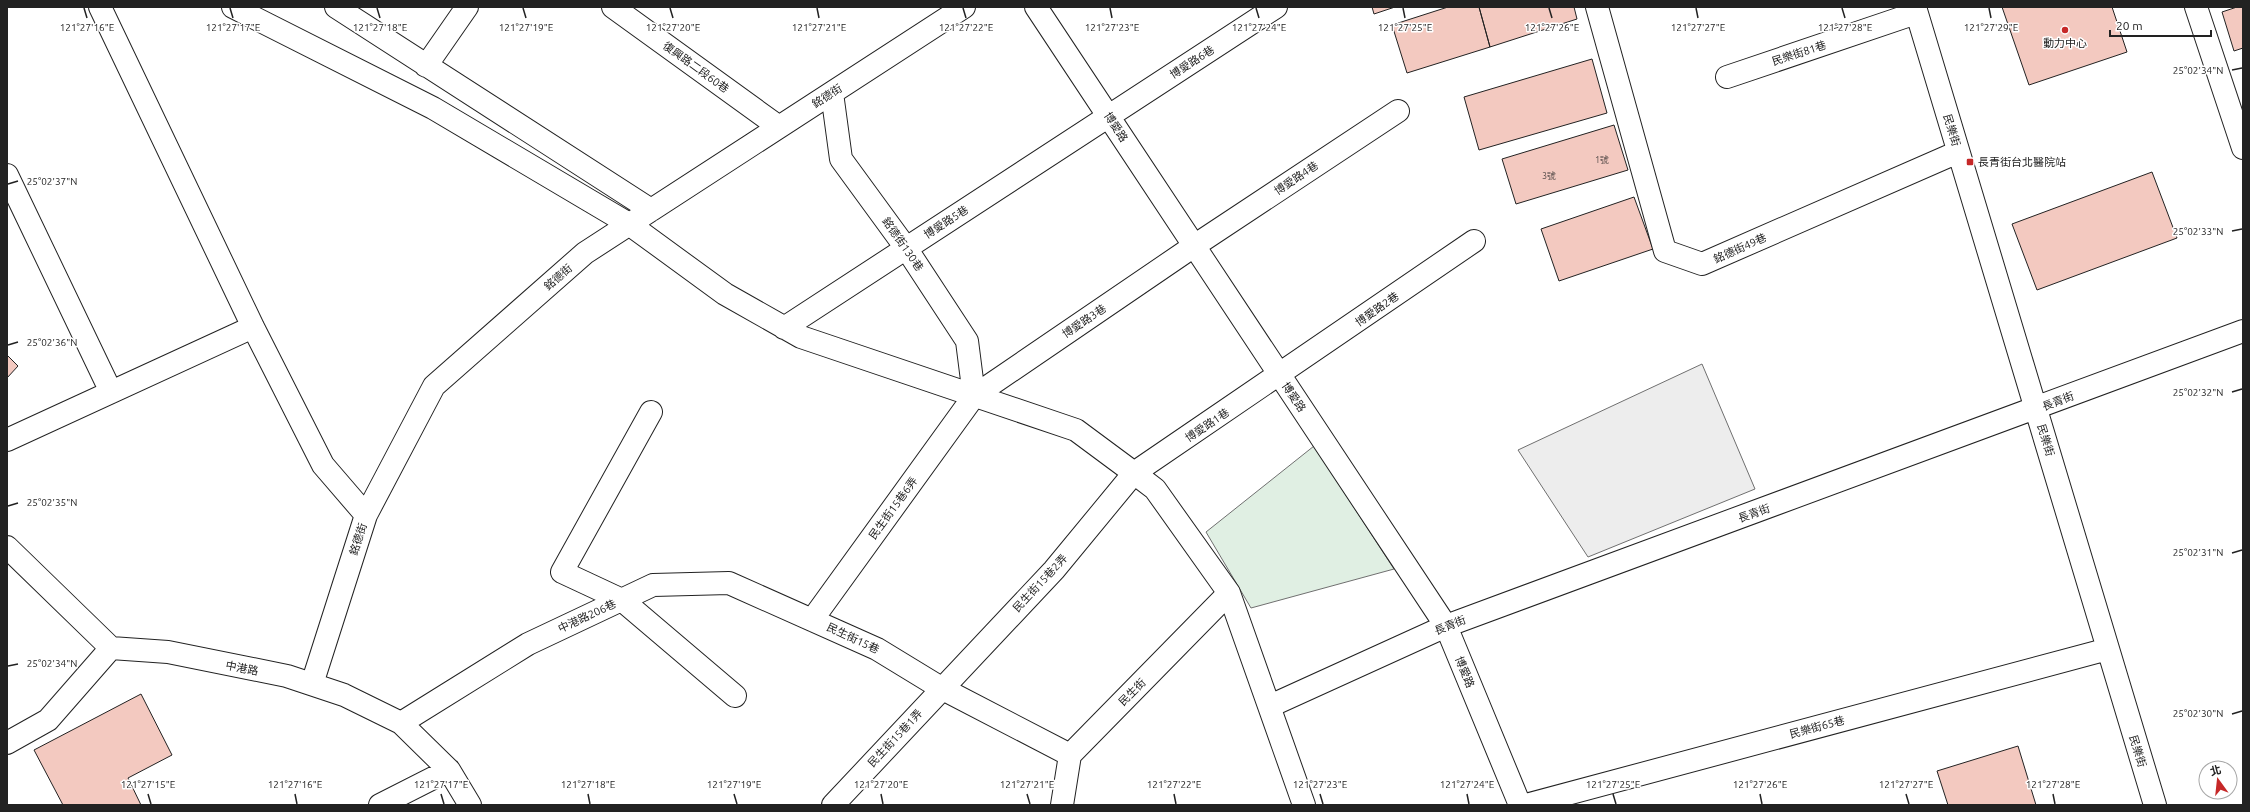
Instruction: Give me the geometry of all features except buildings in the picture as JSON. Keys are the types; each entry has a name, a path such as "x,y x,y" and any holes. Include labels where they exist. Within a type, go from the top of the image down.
{"street":[{"path":"100,7 253,327 323,465 366,515"},
{"path":"233,7 433,108 628,224 725,294 801,337 1076,430 1134,473 1155,489 1230,593 1304,805"},
{"path":"336,7 651,210"},
{"path":"426,66 467,7"},
{"name":"復興路二段60巷","path":"613,7 779,127"},
{"name":"銘德街","path":"312,684 366,515 434,386 585,253 964,7"},
{"name":"博愛路","path":"1036,7 1446,626 1520,805"},
{"name":"博愛路6巷","path":"1109,117 1276,7"},
{"name":"銘德街49巷","path":"1596,7 1665,251 1702,264 1958,152"},
{"path":"2196,7 2243,148"},
{"name":"民樂街","path":"1916,10 2155,805"},
{"name":"民樂街81巷","path":"1727,77 1916,10"},
{"name":"銘德街130巷","path":"832,93 841,159 906,248 967,341 974,396"},
{"name":"博愛路4巷","path":"1194,246 1398,111"},
{"name":"博愛路5巷","path":"784,328 1109,117"},
{"path":"7,175 111,392"},
{"name":"博愛路2巷","path":"1280,376 1474,242"},
{"name":"博愛路3巷","path":"974,396 1194,246"},
{"path":"7,440 253,327"},
{"name":"長青街","path":"1270,706 1446,626 2036,409 2243,331"},
{"name":"博愛路1巷","path":"1134,473 1280,376"},
{"name":"民生街15巷6弄","path":"812,620 974,396"},
{"name":"中港路206巷","path":"622,600 562,572 651,412"},
{"name":"民生街15巷2弄","path":"941,688 1054,570 1134,473"},
{"path":"7,547 111,648 48,720 7,743"},
{"name":"民生街15巷","path":"622,600 653,585 729,583 877,649 941,688 1070,755"},
{"name":"民生街","path":"1070,755 1230,593"},
{"path":"622,600 735,696"},
{"name":"中港路206巷","path":"401,723 528,644 622,600"},
{"name":"中港路","path":"111,648 168,652 287,676 344,695 401,723 449,770 470,805"},
{"name":"民樂街65巷","path":"1526,805 2108,649"},
{"name":"民生街15巷1弄","path":"833,805 941,688"},
{"path":"1062,805 1070,755"},
{"path":"380,805 449,770"}],"green space":[{"path":"1314,446 1394,569 1251,608 1206,532"}],"shaded area":[{"path":"1702,364 1755,489 1588,557 1518,450"}],"place":[{"name":"動力中心","path":"2065,30"},
{"name":"長青街台北醫院站","path":"1970,162"}]}
